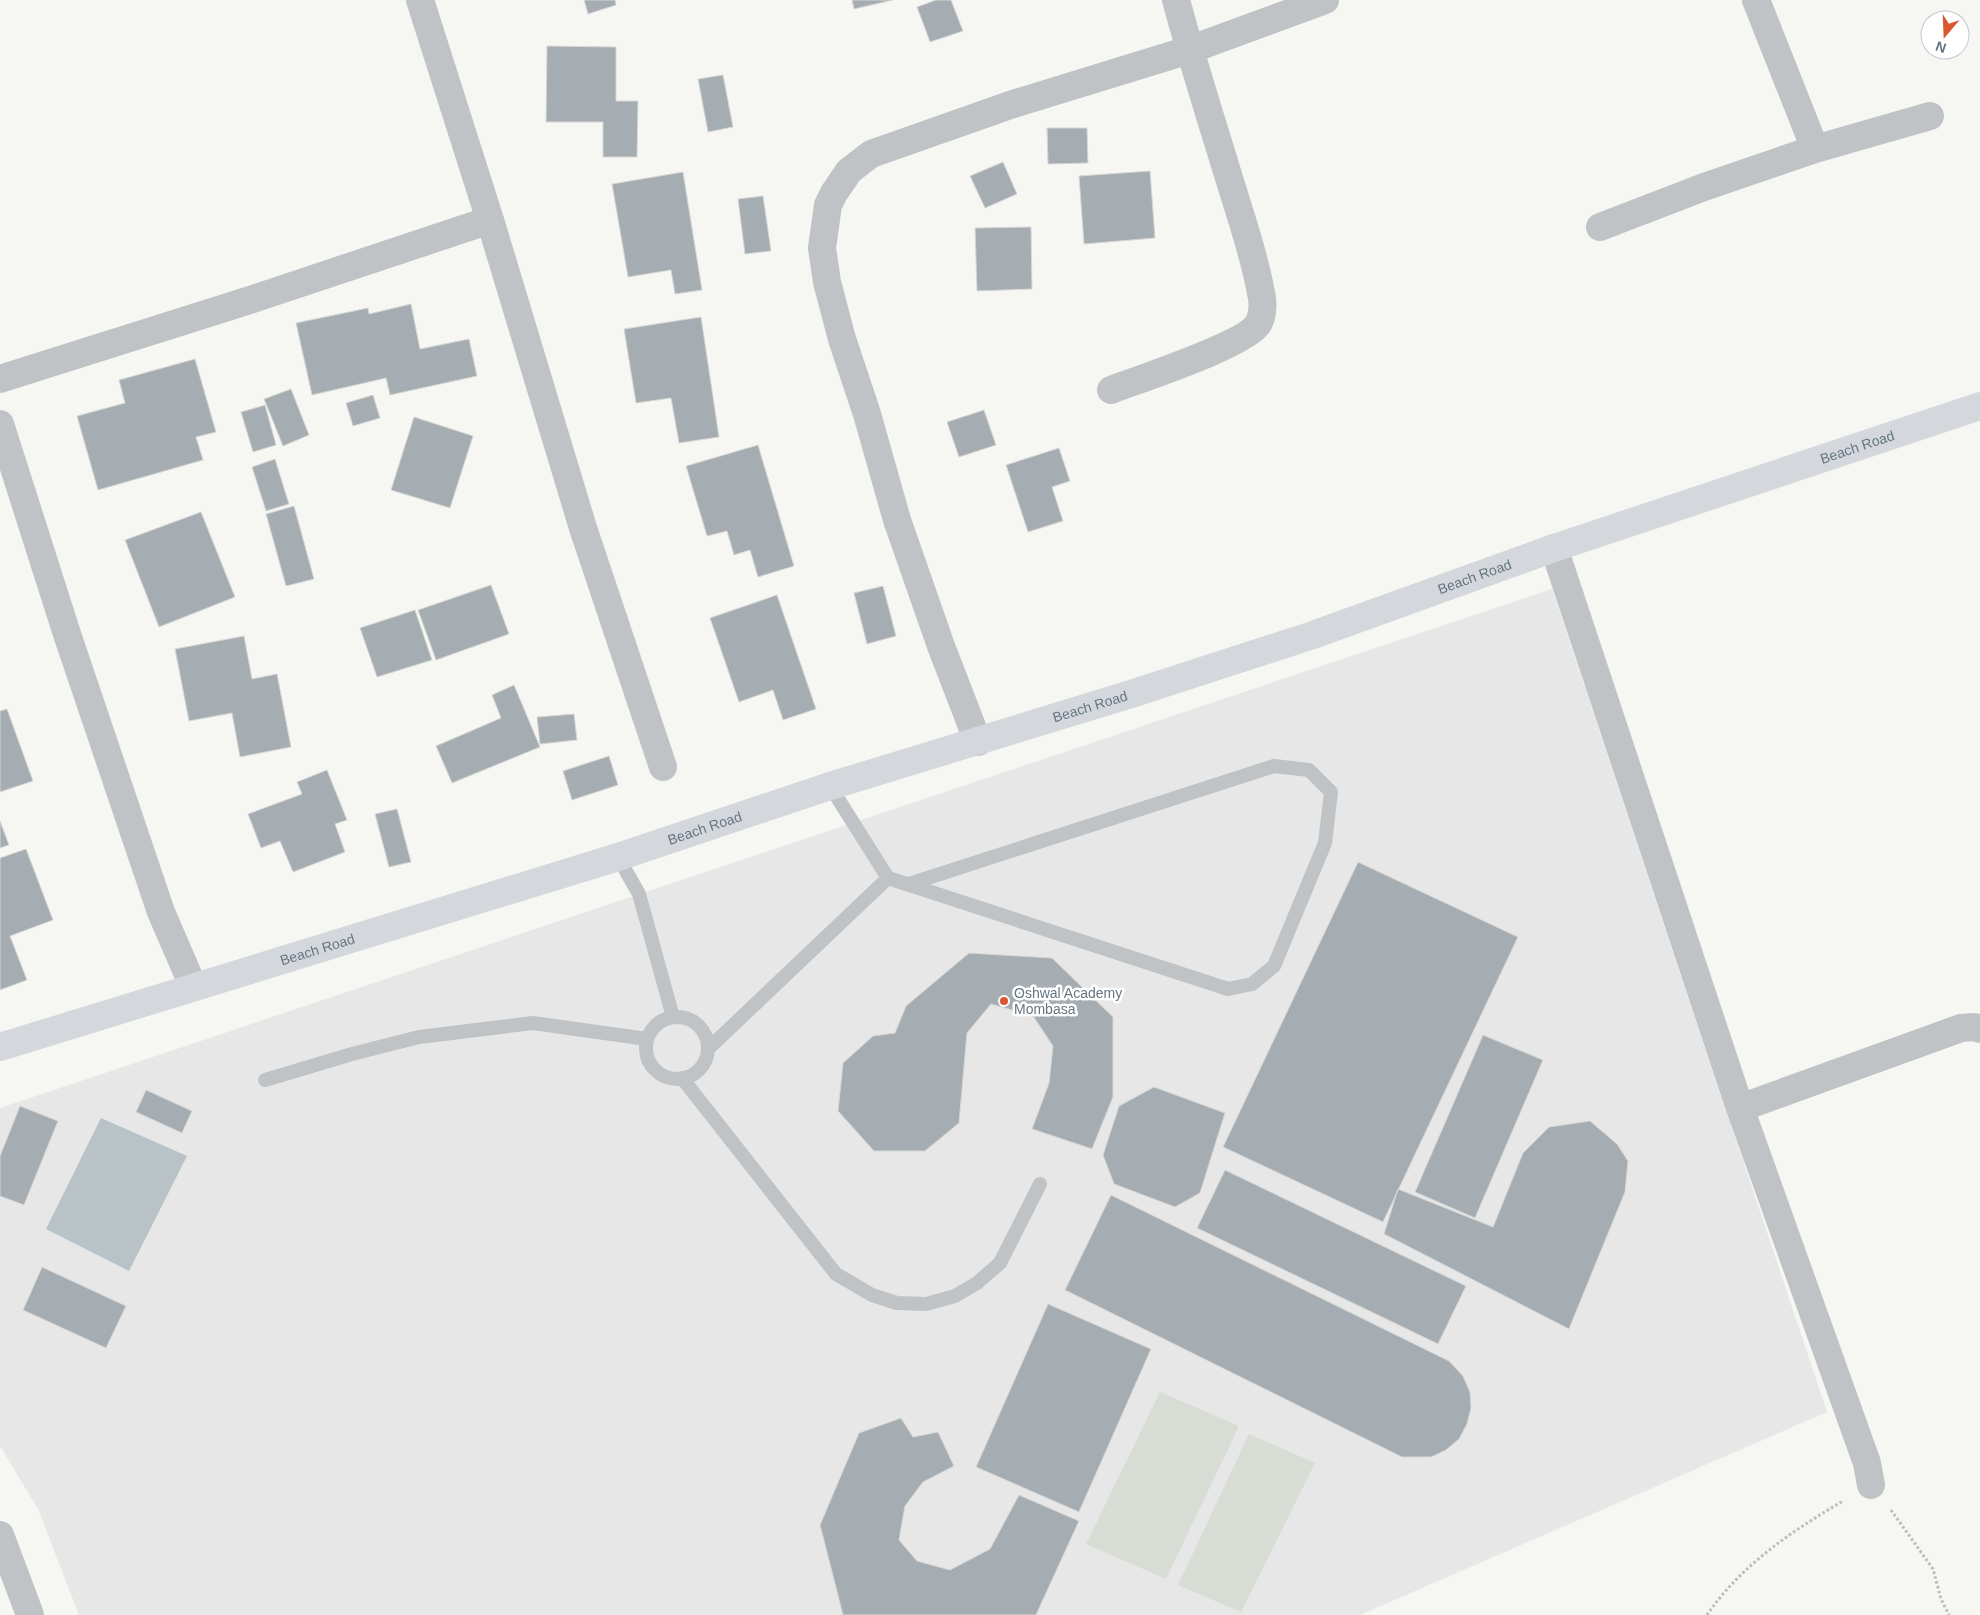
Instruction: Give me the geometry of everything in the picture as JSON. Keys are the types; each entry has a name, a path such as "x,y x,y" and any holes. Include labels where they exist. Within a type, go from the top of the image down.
{"main road":[{"name":"Beach Road","path":"0,1047 193,986 618,857 830,786 978,742 1310,636 1554,548 1980,406"}],"street":[{"path":"420,0 490,220 583,528 663,767"},
{"path":"1111,390 1231,344 1251,333 1259,323 1263,313 1262,299 1245,229 1189,50 1176,0"},
{"path":"978,742 941,646 898,520 840,330 823,266 822,248 828,205 840,181 849,171 871,154 1013,104 1189,50 1325,0"},
{"path":"1756,0 1815,149"},
{"path":"1600,227 1704,187 1815,149 1930,116"},
{"path":"0,380 253,299 490,220"},
{"path":"0,424 67,634 161,912 193,986"},
{"path":"1554,548 1740,1108 1866,1462 1871,1485"},
{"path":"1740,1108 1961,1028 1974,1027 1980,1029"},
{"path":"0,1535 30,1615"}],"lane":[{"path":"830,786 888,878 1228,989 1252,984 1274,966 1325,843 1331,792 1309,770 1274,766 909,884"},
{"path":"618,857 639,894 673,1017"},
{"path":"708,1049 888,878"},
{"path":"673,1017 684,1018 702,1029 708,1049 706,1059 700,1068 692,1074 682,1078 672,1078 654,1068 648,1059 647,1039 657,1024 664,1019 673,1017"},
{"path":"265,1080 352,1054 419,1038 533,1022 647,1039"},
{"path":"682,1078 836,1274 872,1295 897,1303 926,1304 955,1296 977,1283 1000,1263 1040,1184"}],"path":[{"path":"1706,1615 1735,1581 1763,1554 1809,1522 1871,1485 1899,1520 1933,1569 1940,1599 1949,1615"}],"shaded area":[{"name":"Oshwal Academy Mombasa","path":"1552,589 1827,1412 1360,1615 79,1615 38,1509 0,1446 0,1108"},
{"path":"101,1118 187,1156 129,1271 46,1229"},
{"path":"1160,1392 1239,1426 1166,1579 1086,1544"},
{"path":"1249,1434 1315,1463 1241,1612 1178,1585"}],"building":[{"path":"584,0 615,0 616,5 588,14"},
{"path":"852,0 893,0 854,9"},
{"path":"936,0 951,0 963,31 930,42 917,7"},
{"path":"547,46 616,47 616,101 638,101 637,157 603,157 603,122 546,122"},
{"path":"723,75 733,127 708,132 698,79"},
{"path":"1047,128 1087,128 1088,163 1048,164"},
{"path":"1003,162 1017,194 985,208 970,176"},
{"path":"1150,171 1155,238 1084,244 1079,176"},
{"path":"683,172 702,290 675,294 671,270 628,277 612,184"},
{"path":"763,196 771,251 745,254 738,199"},
{"path":"1031,227 1032,289 977,291 975,228"},
{"path":"411,304 420,349 469,339 477,376 390,395 386,378 312,395 296,323 368,308 369,314"},
{"path":"701,317 719,437 679,443 671,398 636,403 624,329"},
{"path":"195,359 216,432 196,437 203,460 98,490 77,416 125,403 119,380"},
{"path":"291,389 309,435 283,446 264,399"},
{"path":"373,395 380,418 353,426 346,403"},
{"path":"265,405 276,445 253,452 241,412"},
{"path":"984,410 996,445 959,457 947,422"},
{"path":"414,417 473,436 450,508 391,490"},
{"path":"758,445 794,566 758,577 750,550 734,555 727,531 707,536 686,466"},
{"path":"1059,448 1070,481 1052,487 1063,521 1028,532 1006,465"},
{"path":"275,459 289,504 266,511 252,467"},
{"path":"294,506 314,579 286,586 266,514"},
{"path":"201,512 235,597 159,627 125,540"},
{"path":"491,585 509,634 436,660 418,610"},
{"path":"883,586 896,636 867,644 854,593"},
{"path":"777,595 816,709 783,720 773,690 739,702 710,618"},
{"path":"415,610 432,660 377,677 360,628"},
{"path":"244,636 252,679 277,674 291,747 240,757 232,713 189,721 175,649"},
{"path":"514,685 540,747 452,783 436,746 501,718 492,695"},
{"path":"7,709 33,781 0,792 0,711"},
{"path":"574,714 577,740 540,744 537,717"},
{"path":"609,756 618,785 572,800 563,771"},
{"path":"327,770 347,820 335,824 345,852 293,872 280,841 261,848 248,814 302,794 297,782"},
{"path":"397,809 411,862 389,867 375,814"},
{"path":"0,821 9,845 0,848"},
{"path":"26,849 53,920 10,936 27,980 0,990 0,858"},
{"path":"1358,862 1518,937 1383,1222 1223,1147"},
{"path":"969,953 1052,958 1113,1017 1113,1097 1092,1149 1032,1129 1049,1083 1053,1046 1033,1016 991,1004 967,1033 959,1123 925,1151 874,1151 838,1111 843,1063 873,1036 895,1033 906,1006"},
{"path":"1483,1035 1543,1060 1475,1218 1415,1192"},
{"path":"1154,1087 1225,1113 1200,1193 1175,1207 1114,1184 1103,1155 1119,1106"},
{"path":"146,1090 192,1111 182,1133 136,1112"},
{"path":"20,1106 58,1121 24,1205 0,1196 0,1156"},
{"path":"1590,1121 1617,1144 1628,1161 1625,1192 1569,1329 1384,1234 1398,1189 1493,1227 1523,1153 1549,1127"},
{"path":"1225,1170 1466,1286 1438,1344 1197,1228"},
{"path":"1111,1195 1449,1361 1463,1376 1470,1392 1471,1408 1467,1424 1459,1439 1446,1450 1431,1457 1402,1457 1065,1290"},
{"path":"42,1267 126,1306 106,1348 23,1310"},
{"path":"1048,1304 1151,1349 1079,1512 976,1467"},
{"path":"901,1418 913,1437 938,1432 954,1466 923,1482 905,1506 899,1540 917,1561 950,1570 990,1549 1019,1495 1079,1521 1036,1615 843,1615 820,1525 859,1433"}],"place":[{"name":"Oshwal Academy Mombasa","path":"1004,1001"}]}
